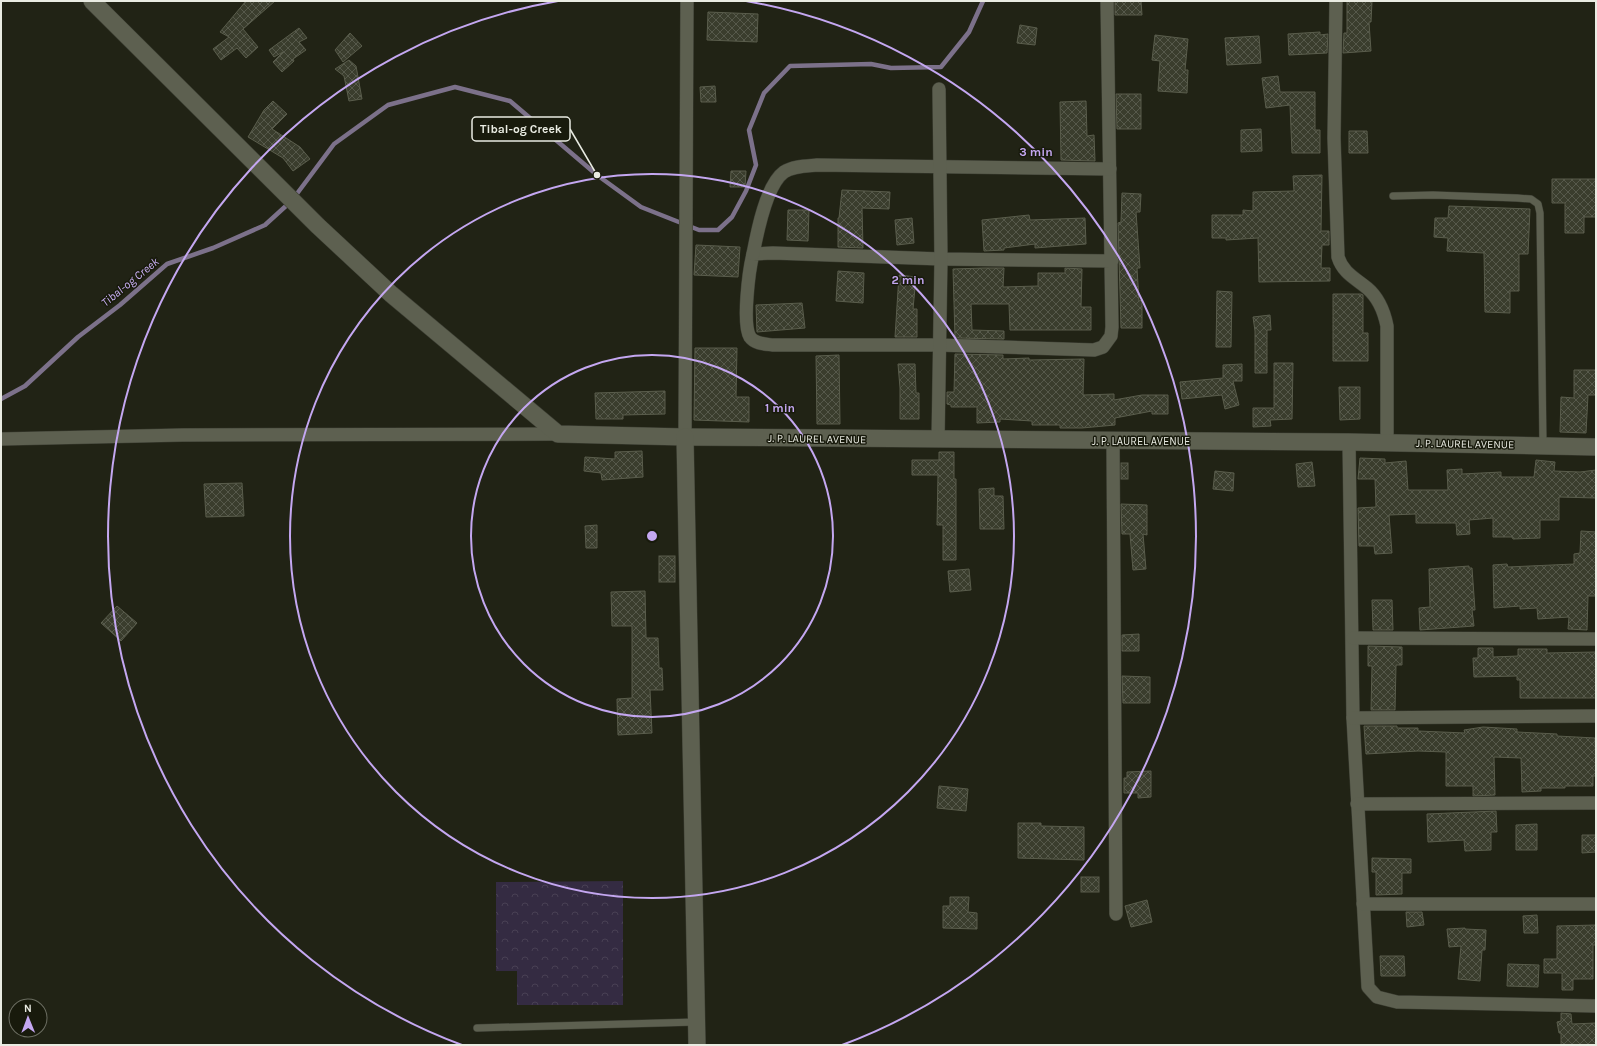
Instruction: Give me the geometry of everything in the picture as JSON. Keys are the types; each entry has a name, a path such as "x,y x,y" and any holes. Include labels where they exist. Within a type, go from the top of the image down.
{"street":[{"path":"92,1 318,226 391,294 558,434"},
{"path":"687,1 685,437 697,1045"},
{"path":"1107,1 1112,262 1112,328 1111,336 1103,347 1094,350 938,345 758,343 751,338 747,328 749,274 753,254 762,214 777,178 785,172 798,167 817,165 940,168 1110,169"},
{"path":"1336,1 1334,138 1338,257 1340,266 1347,274 1368,289 1378,300 1384,312 1387,326 1387,443"},
{"path":"938,440 938,345 941,259 940,89"},
{"path":"753,254 773,253 941,259 1112,262"},
{"path":"1,439 183,434 558,434"},
{"name":"J. P. LAUREL AVENUE","path":"558,434 938,440 1349,442 1596,447"},
{"path":"1113,441 1116,914"},
{"path":"1349,442 1353,718 1368,988 1377,997 1397,1002 1596,1006"},
{"path":"1352,638 1596,639"},
{"path":"1353,718 1596,716"},
{"path":"1357,804 1596,803"},
{"path":"1363,904 1596,904"}],"lane":[{"path":"1393,196 1433,195 1517,198 1531,199 1538,204 1540,214 1543,446"},
{"path":"477,1028 697,1022"}],"green space":[{"path":"623,881 623,1005 517,1005 517,971 496,971 496,882"}],"building":[{"path":"246,1 275,1 243,29 258,47 246,58 237,48 221,60 213,49 229,37 220,32"},
{"path":"1115,1 1141,1 1142,15 1115,15"},
{"path":"1347,1 1372,1 1371,22 1369,22 1371,51 1343,53 1344,33 1347,33"},
{"path":"708,12 758,14 757,42 707,40"},
{"path":"1020,25 1037,28 1035,45 1017,43"},
{"path":"299,28 307,38 299,42 306,50 293,59 294,61 282,72 273,62 283,52 274,57 269,50"},
{"path":"1320,32 1320,35 1328,34 1327,53 1289,55 1288,34"},
{"path":"350,33 362,46 343,62 335,50"},
{"path":"1155,35 1188,39 1185,70 1188,70 1187,93 1158,91 1160,61 1152,60"},
{"path":"1259,36 1261,63 1227,65 1225,38"},
{"path":"349,60 356,66 362,99 349,101 344,76 335,69"},
{"path":"1278,76 1280,92 1315,92 1315,130 1320,130 1320,153 1292,153 1290,105 1266,108 1262,78"},
{"path":"715,86 716,102 701,102 700,87"},
{"path":"1116,94 1141,94 1141,129 1117,129"},
{"path":"273,101 287,114 272,129 300,147 310,159 293,171 283,158 248,137 264,110"},
{"path":"1086,101 1087,136 1094,135 1095,161 1061,160 1060,102"},
{"path":"1261,129 1262,151 1241,152 1241,130"},
{"path":"1349,131 1367,131 1368,153 1349,153"},
{"path":"731,171 746,171 745,187 730,187"},
{"path":"1322,175 1321,231 1329,231 1329,245 1322,245 1321,268 1330,268 1330,281 1259,282 1258,238 1226,240 1226,238 1212,238 1212,215 1243,215 1243,210 1253,211 1253,192 1294,191 1293,176"},
{"path":"1552,179 1596,179 1596,217 1584,217 1584,233 1565,233 1565,203 1552,203"},
{"path":"842,190 890,192 889,209 862,208 863,248 838,247 838,218"},
{"path":"1122,193 1141,194 1140,212 1136,212 1140,268 1137,268 1139,301 1142,300 1142,328 1121,328 1118,223 1121,222"},
{"path":"1449,206 1530,209 1528,254 1519,254 1519,291 1510,291 1510,313 1485,312 1484,253 1447,251 1448,238 1434,237 1435,218 1448,218"},
{"path":"788,210 809,210 808,241 787,240"},
{"path":"1029,215 1030,220 1085,218 1086,244 1035,248 1035,244 1004,248 1004,250 984,251 982,220"},
{"path":"912,218 914,243 897,245 895,220"},
{"path":"696,245 740,247 738,277 694,275"},
{"path":"1004,268 1003,287 1038,286 1038,273 1065,273 1065,268 1082,269 1081,307 1091,307 1091,330 1010,330 1009,304 971,304 972,330 1004,331 1004,339 955,338 953,269"},
{"path":"838,271 864,273 863,303 836,301"},
{"path":"899,275 916,277 913,309 917,309 917,337 895,337"},
{"path":"1217,291 1232,292 1231,347 1216,347"},
{"path":"1333,294 1363,295 1363,333 1368,333 1368,361 1333,361"},
{"path":"802,303 805,328 757,332 756,305"},
{"path":"1270,315 1271,330 1267,330 1267,373 1255,373 1255,331 1253,317"},
{"path":"695,348 737,348 736,397 749,397 749,422 694,420"},
{"path":"955,354 1003,355 1003,359 1084,359 1083,395 1114,394 1114,400 1142,395 1168,395 1168,414 1152,414 1152,411 1115,418 1115,425 1082,428 1060,428 1060,425 1032,425 1032,421 1000,419 1000,422 977,423 977,407 951,407 951,405 947,404 947,392 954,392"},
{"path":"839,355 840,424 817,424 816,356"},
{"path":"1274,363 1293,363 1292,419 1270,420 1271,426 1253,427 1253,408 1274,408"},
{"path":"898,364 915,364 916,393 919,393 919,419 900,419"},
{"path":"1242,364 1242,381 1233,381 1239,405 1225,409 1222,395 1182,399 1180,382 1223,378 1223,365"},
{"path":"1574,370 1596,370 1596,395 1588,395 1586,433 1560,432 1561,397 1574,398"},
{"path":"1339,387 1360,387 1360,419 1340,420"},
{"path":"665,391 665,414 623,415 623,419 596,419 595,393"},
{"path":"642,451 643,477 602,480 601,473 584,471 585,457 615,459 615,452"},
{"path":"939,452 954,452 954,479 956,479 956,560 943,560 943,525 937,525 938,475 912,475 912,460 939,460"},
{"path":"1360,458 1385,459 1385,463 1406,461 1408,490 1448,490 1447,470 1462,469 1462,474 1501,472 1501,477 1534,477 1536,460 1555,462 1554,471 1580,472 1596,470 1596,498 1559,497 1559,520 1540,520 1540,538 1513,539 1512,537 1493,537 1493,518 1469,520 1470,534 1457,535 1456,523 1416,523 1416,514 1389,515 1392,553 1375,554 1374,546 1359,546 1358,508 1376,507 1375,479 1358,479"},
{"path":"1312,462 1315,486 1298,487 1296,464"},
{"path":"1121,463 1128,463 1128,479 1121,479"},
{"path":"1215,471 1234,473 1233,491 1213,489"},
{"path":"242,483 244,516 206,517 204,484"},
{"path":"994,488 994,496 1003,496 1004,529 980,529 979,489"},
{"path":"1121,504 1147,505 1147,535 1143,534 1146,569 1133,570 1130,534 1122,534"},
{"path":"597,525 597,548 586,548 585,526"},
{"path":"1581,531 1596,532 1596,596 1588,596 1587,630 1568,629 1569,617 1538,619 1537,608 1520,609 1520,606 1494,608 1493,565 1507,564 1508,567 1574,564 1574,554 1580,553"},
{"path":"659,556 675,556 675,582 659,582"},
{"path":"1469,566 1469,568 1472,568 1475,610 1472,610 1474,626 1420,630 1419,608 1430,607 1429,569"},
{"path":"969,569 971,590 950,592 948,571"},
{"path":"645,591 646,638 658,638 659,668 662,668 663,690 650,690 652,733 618,735 617,699 632,698 632,626 612,626 611,592"},
{"path":"1372,600 1392,600 1393,630 1373,630"},
{"path":"117,606 137,623 121,641 101,623"},
{"path":"1139,634 1139,651 1122,651 1122,635"},
{"path":"1368,646 1402,647 1402,665 1396,665 1395,710 1371,710 1372,666 1368,666"},
{"path":"1478,648 1493,648 1493,657 1518,656 1518,649 1547,649 1547,653 1596,652 1596,698 1520,698 1520,680 1517,680 1517,676 1474,677 1473,658 1478,658"},
{"path":"1122,676 1150,677 1150,703 1123,703"},
{"path":"1364,726 1397,726 1397,728 1418,728 1418,731 1465,733 1464,730 1483,727 1517,729 1517,732 1557,734 1557,736 1595,738 1596,776 1593,776 1593,786 1541,788 1541,791 1522,792 1521,758 1494,757 1495,795 1473,796 1473,786 1446,786 1446,752 1418,751 1366,754"},
{"path":"1151,771 1151,797 1138,798 1138,793 1124,793 1124,778 1127,778 1127,772"},
{"path":"939,786 968,789 966,811 937,808"},
{"path":"1496,811 1497,832 1491,832 1491,850 1465,851 1464,840 1428,842 1427,814"},
{"path":"1018,823 1041,823 1041,826 1084,827 1084,860 1018,858"},
{"path":"1537,824 1537,850 1516,850 1516,825"},
{"path":"1582,835 1596,835 1596,852 1582,853"},
{"path":"1372,858 1411,859 1411,873 1402,873 1402,894 1376,895 1376,872 1372,872"},
{"path":"1081,877 1099,877 1099,892 1081,892"},
{"path":"950,897 969,897 968,912 977,913 977,929 943,928 943,906 950,906"},
{"path":"1147,900 1152,922 1131,927 1125,906"},
{"path":"1406,912 1422,912 1424,925 1407,927"},
{"path":"1537,915 1538,933 1524,933 1523,916"},
{"path":"1596,925 1596,945 1593,945 1593,979 1573,979 1573,990 1562,990 1562,973 1544,973 1544,959 1557,959 1557,926"},
{"path":"1465,928 1486,930 1485,950 1482,950 1480,981 1458,979 1461,946 1449,947 1447,929"},
{"path":"1380,956 1404,956 1405,976 1381,976"},
{"path":"1508,964 1539,965 1538,987 1507,986"},
{"path":"1561,1013 1571,1014 1572,1024 1596,1023 1596,1045 1561,1045 1561,1033 1559,1033 1557,1022 1561,1021"}],"waterway":[{"name":"Tibal-og Creek","path":"296,195 334,144 388,105 455,87 510,101 597,175 641,207 699,230 718,230 732,217 746,191 756,165 749,130 764,93 790,66 871,64 891,68 941,67 969,32 983,1"},
{"name":"Tibal-og Creek","path":"1,399 25,386 78,337 120,305 167,264 213,248 265,225 287,205"}],"place":[{"name":"Tibal-og Creek","path":"597,175"}]}
